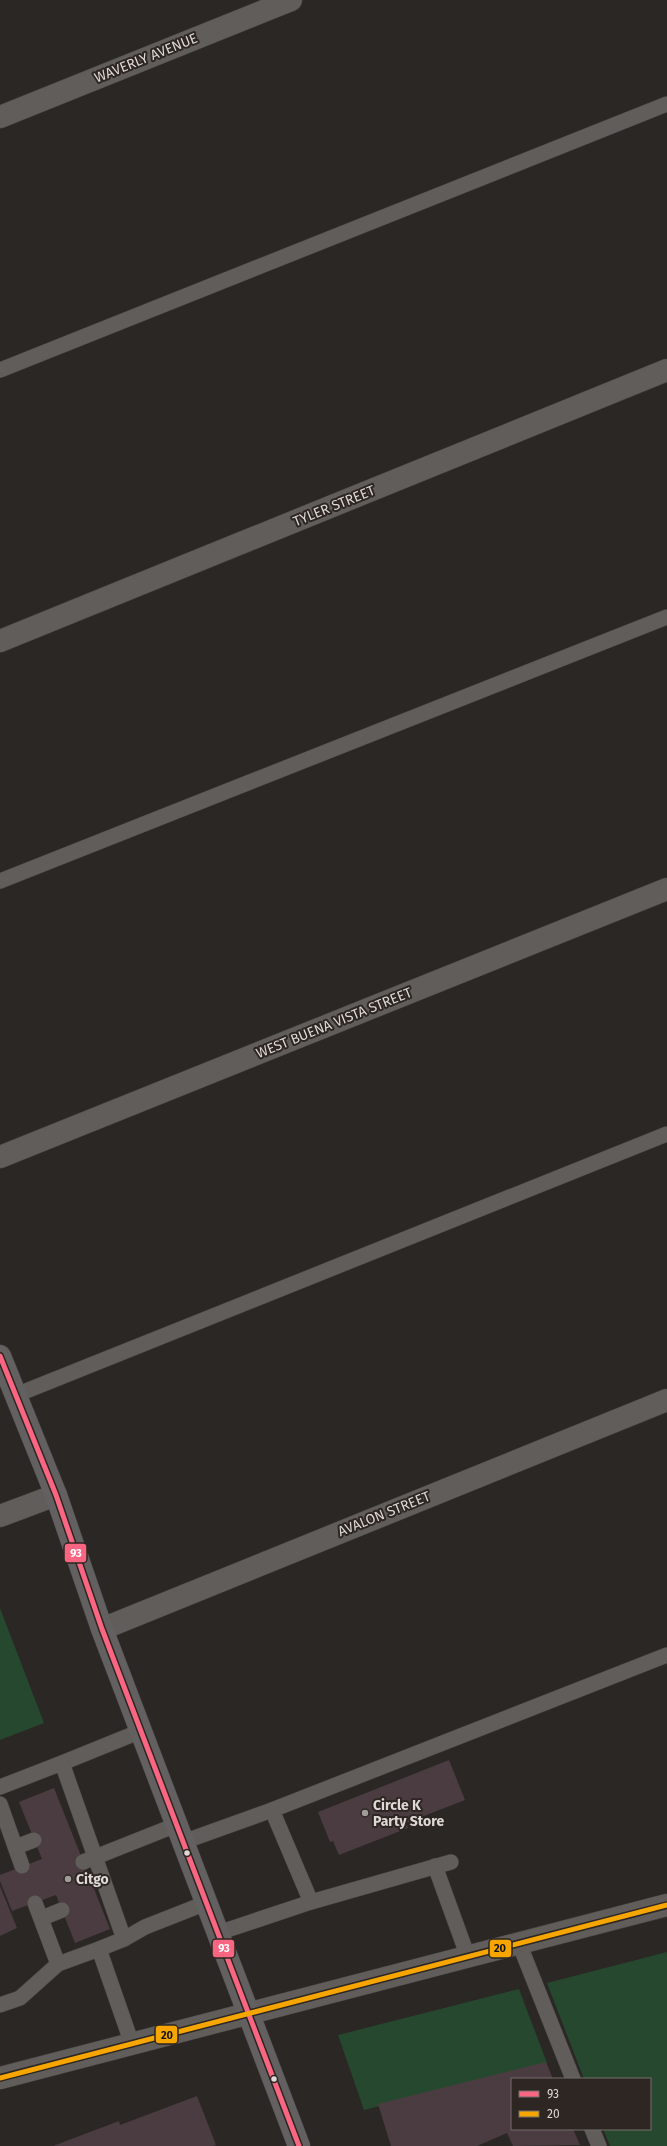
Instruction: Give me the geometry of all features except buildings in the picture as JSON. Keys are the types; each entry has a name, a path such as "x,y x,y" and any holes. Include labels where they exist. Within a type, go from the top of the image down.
{"main road":[{"path":"0,1356 56,1496 102,1629 299,2146"}],"street":[{"name":"WAVERLY AVENUE","path":"0,117 291,0"},
{"name":"TYLER STREET","path":"0,641 667,370"},
{"name":"WEST BUENA VISTA STREET","path":"0,1157 667,889"},
{"name":"AVALON STREET","path":"102,1629 667,1400"},
{"path":"0,1516 56,1496"},
{"path":"0,2078 667,1905"}],"lane":[{"path":"0,370 667,104"},
{"path":"0,881 667,617"},
{"path":"16,1395 667,1134"},
{"path":"89,1859 272,1810 667,1655"},
{"path":"0,1787 141,1731"},
{"path":"62,1763 76,1823 102,1893 124,1939"},
{"path":"0,1804 22,1866"},
{"path":"272,1810 311,1902"},
{"path":"16,1847 34,1840"},
{"path":"218,1933 311,1902 451,1862"},
{"path":"435,1866 468,1957"},
{"path":"36,1902 58,1964"},
{"path":"0,2005 20,1998 58,1964 124,1939 145,1927 206,1903"},
{"path":"42,1918 62,1910"},
{"path":"519,1943 573,2078"},
{"path":"99,1949 132,2044"},
{"path":"592,2130 599,2146"}],"green space":[{"path":"0,1608 44,1723 0,1740"},
{"path":"667,1952 667,2146 610,2146 603,2130 651,2130 651,2078 584,2078 547,1983"},
{"path":"519,1989 547,2063 364,2110 338,2035"}],"transit line":[{"name":"93","path":"0,1356 56,1495 102,1629 299,2146"},
{"name":"20","path":"0,2078 667,1905"}],"place":[{"name":"Circle K Party Store","path":"365,1813"},
{"name":"Citgo","path":"68,1879"}]}
